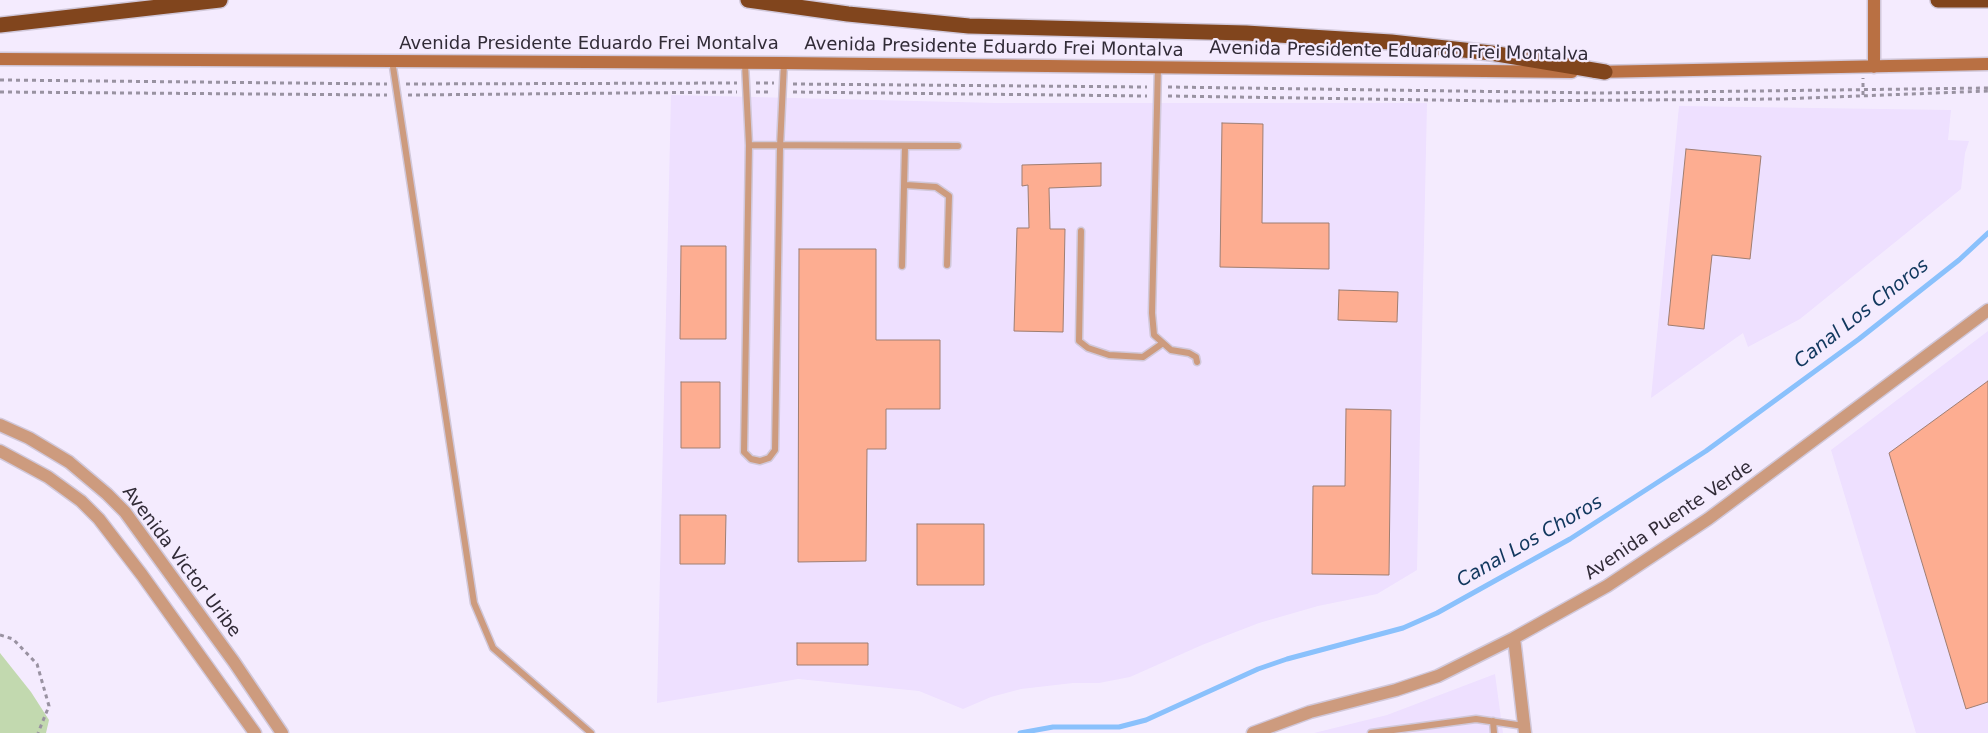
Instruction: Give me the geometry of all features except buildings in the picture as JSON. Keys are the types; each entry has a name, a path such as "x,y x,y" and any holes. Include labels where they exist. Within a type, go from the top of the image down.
{"highway":[{"path":"0,25 220,0"},
{"path":"748,0 848,14 969,26 1256,34 1390,42 1491,53 1605,72"},
{"path":"1938,0 1988,0"}],"main road":[{"path":"1874,0 1874,67"},
{"name":"Avenida Presidente Eduardo Frei Montalva","path":"0,59 784,63 1605,72 1988,64"}],"street":[{"name":"Avenida Puente Verde","path":"1253,733 1310,712 1416,684 1458,666 1514,638 1607,586 1668,547 1988,310"},
{"name":"Avenida Victor Uribe","path":"0,425 29,438 69,462 101,488 124,512 234,662 282,733"},
{"path":"0,451 48,476 81,501 99,519 131,560 255,733"},
{"path":"1514,638 1525,729"}],"lane":[{"path":"392,60 474,603 493,648 591,733"},
{"path":"745,64 749,145 744,452 751,459 760,461 769,458 775,450 780,146 784,63"},
{"path":"1158,67 1152,313 1154,335 1171,350 1189,353 1196,357 1197,362"},
{"path":"749,145 958,146"},
{"path":"902,266 906,185 905,146"},
{"path":"906,185 936,187 949,196 947,266"},
{"path":"1081,231 1079,341 1088,348 1109,355 1143,357 1163,343"},
{"path":"1371,733 1476,719 1525,729"},
{"path":"1493,721 1494,733"}],"path":[{"path":"0,80 396,84 746,83 1600,93 1988,90"},
{"path":"0,92 397,95 783,92 1500,101 1780,99 1988,90"},
{"path":"0,635 12,640 37,664 49,706 38,733"}],"shaded area":[{"path":"671,95 997,103 1427,103 1417,570 1377,594 1318,606 1259,623 1202,645 1130,677 1099,683 1073,683 1021,689 991,697 963,709 919,691 798,679 657,703"},
{"path":"1679,106 1951,110 1948,140 1969,141 1965,153 1961,189 1800,319 1748,347 1743,333 1651,398"},
{"path":"1988,331 1988,733 1916,733 1831,450"},
{"path":"1495,674 1503,733 1314,733 1387,715"}],"green space":[{"path":"0,653 31,692 49,720 46,733 0,733"}],"waterway":[{"name":"Canal Los Choros","path":"1020,733 1053,727 1119,727 1146,720 1258,669 1287,659 1403,628 1437,613 1570,539 1706,451 1859,339 1959,260 1988,233"}]}
